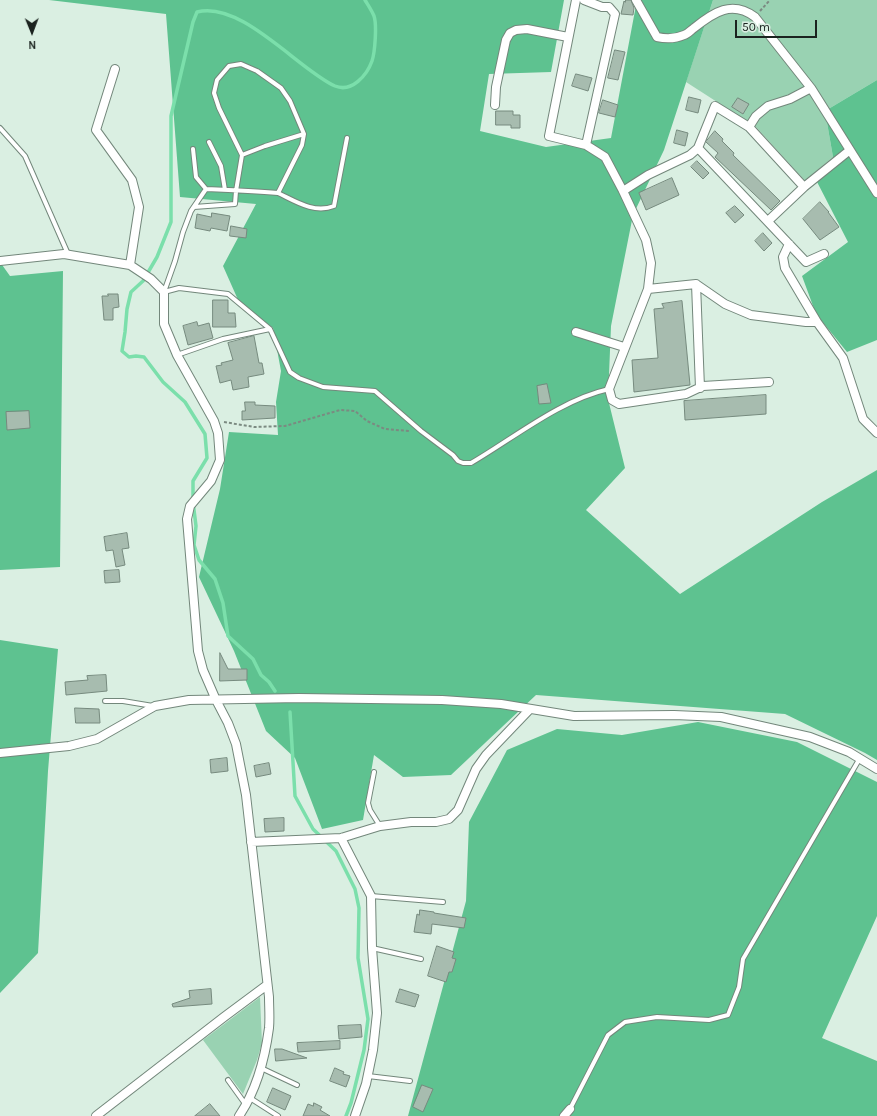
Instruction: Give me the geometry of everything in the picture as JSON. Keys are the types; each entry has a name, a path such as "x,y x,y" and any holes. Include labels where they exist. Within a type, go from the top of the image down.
{"street":[{"path":"576,0 549,136 586,145 605,157 646,240 651,263 648,289 624,347 609,389 612,400 619,404 686,394 703,386 769,382"},
{"path":"584,0 602,7 609,7 615,14 586,145"},
{"path":"636,0 656,37 669,39 686,35 712,15 728,6 747,10 812,88 877,193"},
{"path":"495,105 496,87 506,40 510,32 527,29 568,37"},
{"path":"115,69 96,130 132,180 139,207 130,265"},
{"path":"749,127 756,116 768,106 790,99 812,88"},
{"path":"623,191 648,175 690,154 698,148 715,106 749,127 804,188"},
{"path":"698,148 806,262 824,254"},
{"path":"768,221 804,188 850,150"},
{"path":"789,244 783,257 785,268 818,322 843,358 863,419 877,432"},
{"path":"0,261 68,254 130,265 151,279 164,292 164,324 177,354 214,421 218,433 220,460 212,481 190,506 187,519 198,651 203,670 228,723 236,744 246,795 269,997 269,1027 261,1068 248,1102 239,1116"},
{"path":"648,289 696,284 725,304 751,315 806,322 818,322"},
{"path":"696,284 700,388"},
{"path":"576,332 624,347"},
{"path":"0,753 69,746 97,739 155,706 189,700 299,698 442,700 502,704 574,716 674,715 721,717 810,737 850,752 877,769"},
{"path":"251,842 341,838 380,826 410,822 436,822 449,819 458,810 479,764 530,709"},
{"path":"341,838 370,896 377,1013 373,1050 368,1076 355,1116"},
{"path":"96,1116 267,985"},
{"path":"564,1116 570,1109"}],"lane":[{"path":"194,207 235,204 242,155 219,108 214,93 217,80 229,66 241,64 257,71 281,88 290,101 304,134 302,145 278,193"},
{"path":"0,128 25,156 68,254"},
{"path":"242,155 304,134"},
{"path":"193,149 196,177 206,189 278,193 304,206 325,209 334,206 347,138"},
{"path":"209,142 221,166 225,190"},
{"path":"164,292 183,232 194,207 206,189"},
{"path":"164,292 179,288 228,294 270,329 290,372 299,378 323,387 375,391 420,431 454,455 458,461 463,463 471,463 554,412 596,392 609,389"},
{"path":"177,354 223,339 270,329"},
{"path":"105,701 123,701 155,706"},
{"path":"570,1109 608,1035 625,1022 657,1017 709,1020 728,1015 739,987 743,959 860,758"},
{"path":"374,772 368,803 370,810 380,826"},
{"path":"370,896 443,902"},
{"path":"372,948 421,959"},
{"path":"261,1068 297,1085"},
{"path":"368,1076 410,1081"},
{"path":"228,1080 248,1102 278,1116"}],"path":[{"path":"754,17 770,0"},
{"path":"214,421 254,427 285,426 340,410 355,411 367,421 384,429 420,431"}],"green space":[{"path":"49,0 564,0 551,72 489,74 480,131 546,147 611,138 637,0 713,0 664,150 633,215 611,326 608,399 625,468 586,510 680,594 822,502 877,470 877,760 785,714 536,695 451,775 403,777 374,755 363,820 322,829 295,758 266,731 234,651 199,577 220,489 229,432 278,435 276,402 281,371 273,328 239,302 223,266 256,204 180,197 166,14"},
{"path":"713,0 877,0 877,80 825,111 833,157 805,181 756,127 686,82"},
{"path":"877,80 877,340 847,352 816,314 802,276 848,242 815,178 833,157 825,111"},
{"path":"0,262 10,276 63,271 60,567 0,570"},
{"path":"0,640 58,649 48,771 38,953 0,993"},
{"path":"698,722 797,742 877,782 877,916 822,1038 877,1061 877,1116 408,1116 466,901 469,822 507,750 557,729 622,735"},
{"path":"260,997 262,1043 257,1060 243,1094 203,1040"}],"building":[{"path":"626,0 631,0 634,8 633,15 621,14 624,1 625,2"},
{"path":"615,50 625,52 618,80 608,78"},
{"path":"576,74 592,78 588,91 572,86"},
{"path":"689,97 701,100 698,113 686,110"},
{"path":"738,98 749,104 743,114 732,107"},
{"path":"603,100 618,105 615,117 599,113"},
{"path":"496,111 513,111 513,115 520,115 520,128 511,128 511,125 496,125"},
{"path":"677,130 688,133 685,146 674,143"},
{"path":"715,131 723,139 722,141 734,153 733,155 780,201 771,210 715,157 718,153 706,142"},
{"path":"697,161 709,173 703,179 691,167"},
{"path":"672,178 679,195 646,210 639,193"},
{"path":"820,202 839,227 820,240 803,219"},
{"path":"735,206 744,215 735,223 726,213"},
{"path":"212,213 230,216 227,231 211,228 210,231 195,228 197,214 211,217"},
{"path":"231,226 247,229 246,238 230,236"},
{"path":"763,233 772,243 764,251 755,241"},
{"path":"108,294 118,294 119,307 113,308 113,320 104,320 102,296 108,296"},
{"path":"213,300 228,300 228,313 235,313 236,327 213,327"},
{"path":"682,301 690,385 634,392 632,360 658,358 654,309 664,308 662,304"},
{"path":"197,322 198,326 209,323 213,338 188,345 183,326"},
{"path":"254,336 259,363 262,363 264,374 248,377 249,387 233,390 231,380 220,383 216,366 233,360 228,343"},
{"path":"547,384 551,403 539,404 537,386"},
{"path":"766,395 766,414 685,420 684,401"},
{"path":"245,402 255,402 255,405 275,406 275,418 242,420 242,411 245,411"},
{"path":"29,411 30,428 7,430 6,412"},
{"path":"127,533 129,548 122,549 125,565 116,567 113,550 106,551 104,537"},
{"path":"119,570 120,582 105,583 104,571"},
{"path":"220,653 228,669 247,669 247,680 220,681"},
{"path":"106,675 107,691 66,695 65,682 88,680 87,676"},
{"path":"75,708 99,709 100,723 76,723"},
{"path":"227,758 228,771 211,773 210,760"},
{"path":"269,763 271,774 256,777 254,766"},
{"path":"284,818 284,831 265,832 264,819"},
{"path":"420,910 466,918 464,928 432,924 431,934 414,932 417,914 419,915"},
{"path":"437,946 454,952 452,958 456,959 452,972 449,972 446,982 428,976"},
{"path":"211,989 212,1004 173,1007 172,1004 190,998 189,991"},
{"path":"400,989 419,995 415,1007 396,1002"},
{"path":"361,1025 362,1037 339,1039 338,1026"},
{"path":"340,1041 340,1049 298,1052 297,1043"},
{"path":"275,1049 282,1049 307,1058 276,1061"},
{"path":"335,1068 344,1072 343,1074 350,1076 346,1087 330,1081"},
{"path":"422,1085 433,1089 423,1112 413,1107"},
{"path":"273,1088 291,1096 285,1110 267,1102"},
{"path":"314,1103 322,1107 320,1110 330,1116 303,1116 308,1104 313,1106"},
{"path":"210,1104 220,1116 195,1116"}],"waterway":[{"path":"275,691 269,682 261,675 253,659 228,636 223,603 215,579 199,560 194,545 196,526 193,502 193,481 207,458 205,434 185,402 163,382 144,357 129,357 122,351 127,309 131,292 143,281 157,257 171,222 171,116 193,22 197,12 214,11 232,16 251,26 321,78 341,88 353,85 363,77 372,61 375,38 375,20 365,0"},
{"path":"290,712 295,796 313,829 336,851 355,889 359,908 358,958 368,1019 364,1050 351,1103 346,1116"}]}
